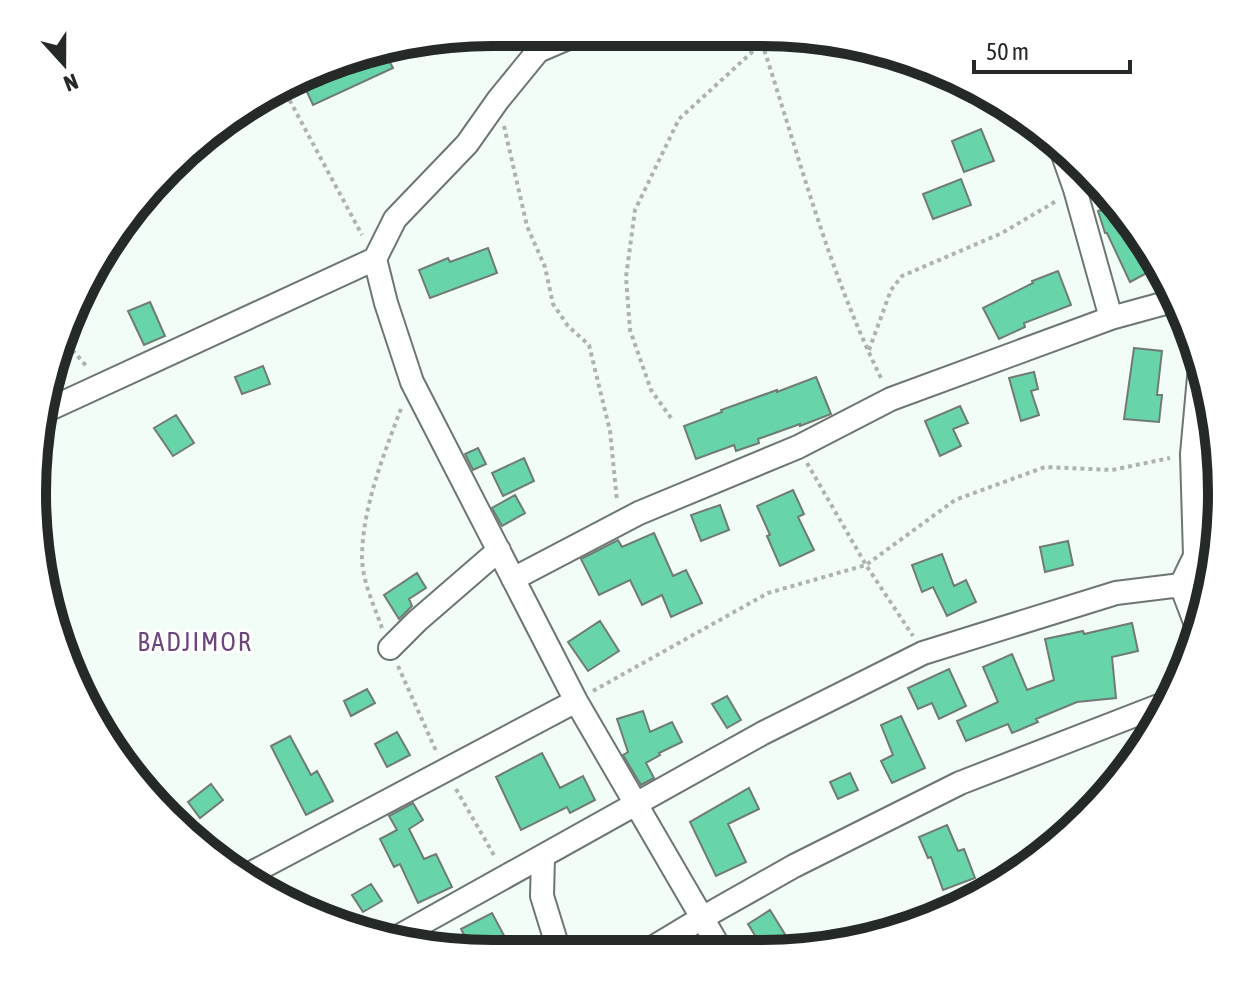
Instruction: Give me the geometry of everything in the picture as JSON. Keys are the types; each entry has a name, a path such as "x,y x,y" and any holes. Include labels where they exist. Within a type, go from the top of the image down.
{"street":[{"path":"55,406 375,259 395,219 467,144 538,51 550,46"},
{"path":"1068,168 1111,318"},
{"path":"375,259 412,382 576,701 715,940"},
{"path":"513,579 639,513 798,447 891,399 1111,318 1166,303"},
{"path":"1192,613 1181,585 1195,556 1192,454 1197,397"},
{"path":"390,648 499,550"},
{"path":"408,931 763,733 923,653 1116,593 1181,585"},
{"path":"255,871 576,701"},
{"path":"666,940 794,866 960,783 1152,708"},
{"path":"543,857 542,896 556,940"}],"path":[{"path":"671,418 651,390 630,330 626,277 635,210 679,119 759,46"},
{"path":"763,46 839,281 891,399"},
{"path":"287,96 375,259"},
{"path":"498,100 527,226 545,267 553,304 568,326 589,345 610,431 619,523"},
{"path":"868,352 891,290 902,276 1002,233 1075,189"},
{"path":"70,348 102,384"},
{"path":"798,447 866,565 923,653"},
{"path":"576,701 768,593 866,565 955,500 1045,467 1112,470 1192,454"}],"building":[{"path":"388,59 393,68 313,105 305,88"},
{"path":"981,129 994,161 964,172 952,141"},
{"path":"961,179 971,205 933,219 923,194"},
{"path":"1106,209 1149,272 1130,282 1105,233 1098,211"},
{"path":"488,248 497,273 430,298 419,270 448,258 450,262"},
{"path":"1058,271 1071,305 1024,323 1025,327 999,339 983,308 1032,281"},
{"path":"150,302 165,336 144,345 128,311"},
{"path":"1134,348 1162,351 1157,395 1162,395 1159,422 1124,419"},
{"path":"263,366 270,384 242,394 235,377"},
{"path":"1034,372 1038,389 1031,391 1039,415 1021,421 1009,378"},
{"path":"816,377 831,414 758,439 759,443 736,451 734,445 696,459 684,426"},
{"path":"960,406 968,423 953,429 961,446 940,456 925,421"},
{"path":"176,415 194,443 173,456 154,428"},
{"path":"478,448 486,464 473,470 465,454"},
{"path":"524,458 534,481 503,496 492,473"},
{"path":"793,490 804,514 798,517 814,550 780,566 757,506"},
{"path":"515,495 525,513 502,526 492,508"},
{"path":"720,505 729,530 701,541 691,515"},
{"path":"654,533 673,576 686,570 702,603 671,617 662,595 642,605 630,580 599,595 581,559 618,540 622,547"},
{"path":"1068,541 1073,565 1045,572 1040,547"},
{"path":"942,554 954,586 966,580 976,602 947,616 933,587 922,592 912,565"},
{"path":"417,573 426,588 409,599 412,606 399,619 384,595"},
{"path":"600,621 619,651 588,671 568,642"},
{"path":"1132,623 1138,651 1112,657 1116,698 1077,702 1012,733 1008,724 966,741 957,721 998,702 983,667 1012,654 1027,690 1054,680 1045,639"},
{"path":"949,669 966,706 939,719 932,703 918,709 908,688"},
{"path":"367,689 375,703 351,716 344,701"},
{"path":"727,696 741,720 727,728 712,704"},
{"path":"643,711 650,732 672,722 682,742 646,763 654,778 641,785 623,755 628,752 617,719"},
{"path":"901,716 925,768 892,783 881,761 893,755 881,725"},
{"path":"397,732 410,755 387,767 375,744"},
{"path":"290,736 311,775 317,771 333,801 306,815 271,746"},
{"path":"542,753 560,788 583,776 595,800 570,813 567,807 521,830 496,777"},
{"path":"850,773 858,790 838,799 830,782"},
{"path":"211,784 223,800 200,818 188,802"},
{"path":"749,788 759,809 728,824 746,862 716,876 690,822"},
{"path":"413,803 423,820 409,829 424,859 436,854 452,887 418,903 400,864 394,867 380,839 397,830 389,816"},
{"path":"947,825 958,851 964,849 975,878 943,890 931,857 928,858 919,837"},
{"path":"371,884 382,901 363,912 352,895"},
{"path":"770,910 786,936 781,939 758,940 748,924"},
{"path":"492,913 506,940 466,939 461,929"}],"district":[{"name":"BADJIMOR","path":"195,642"}]}
